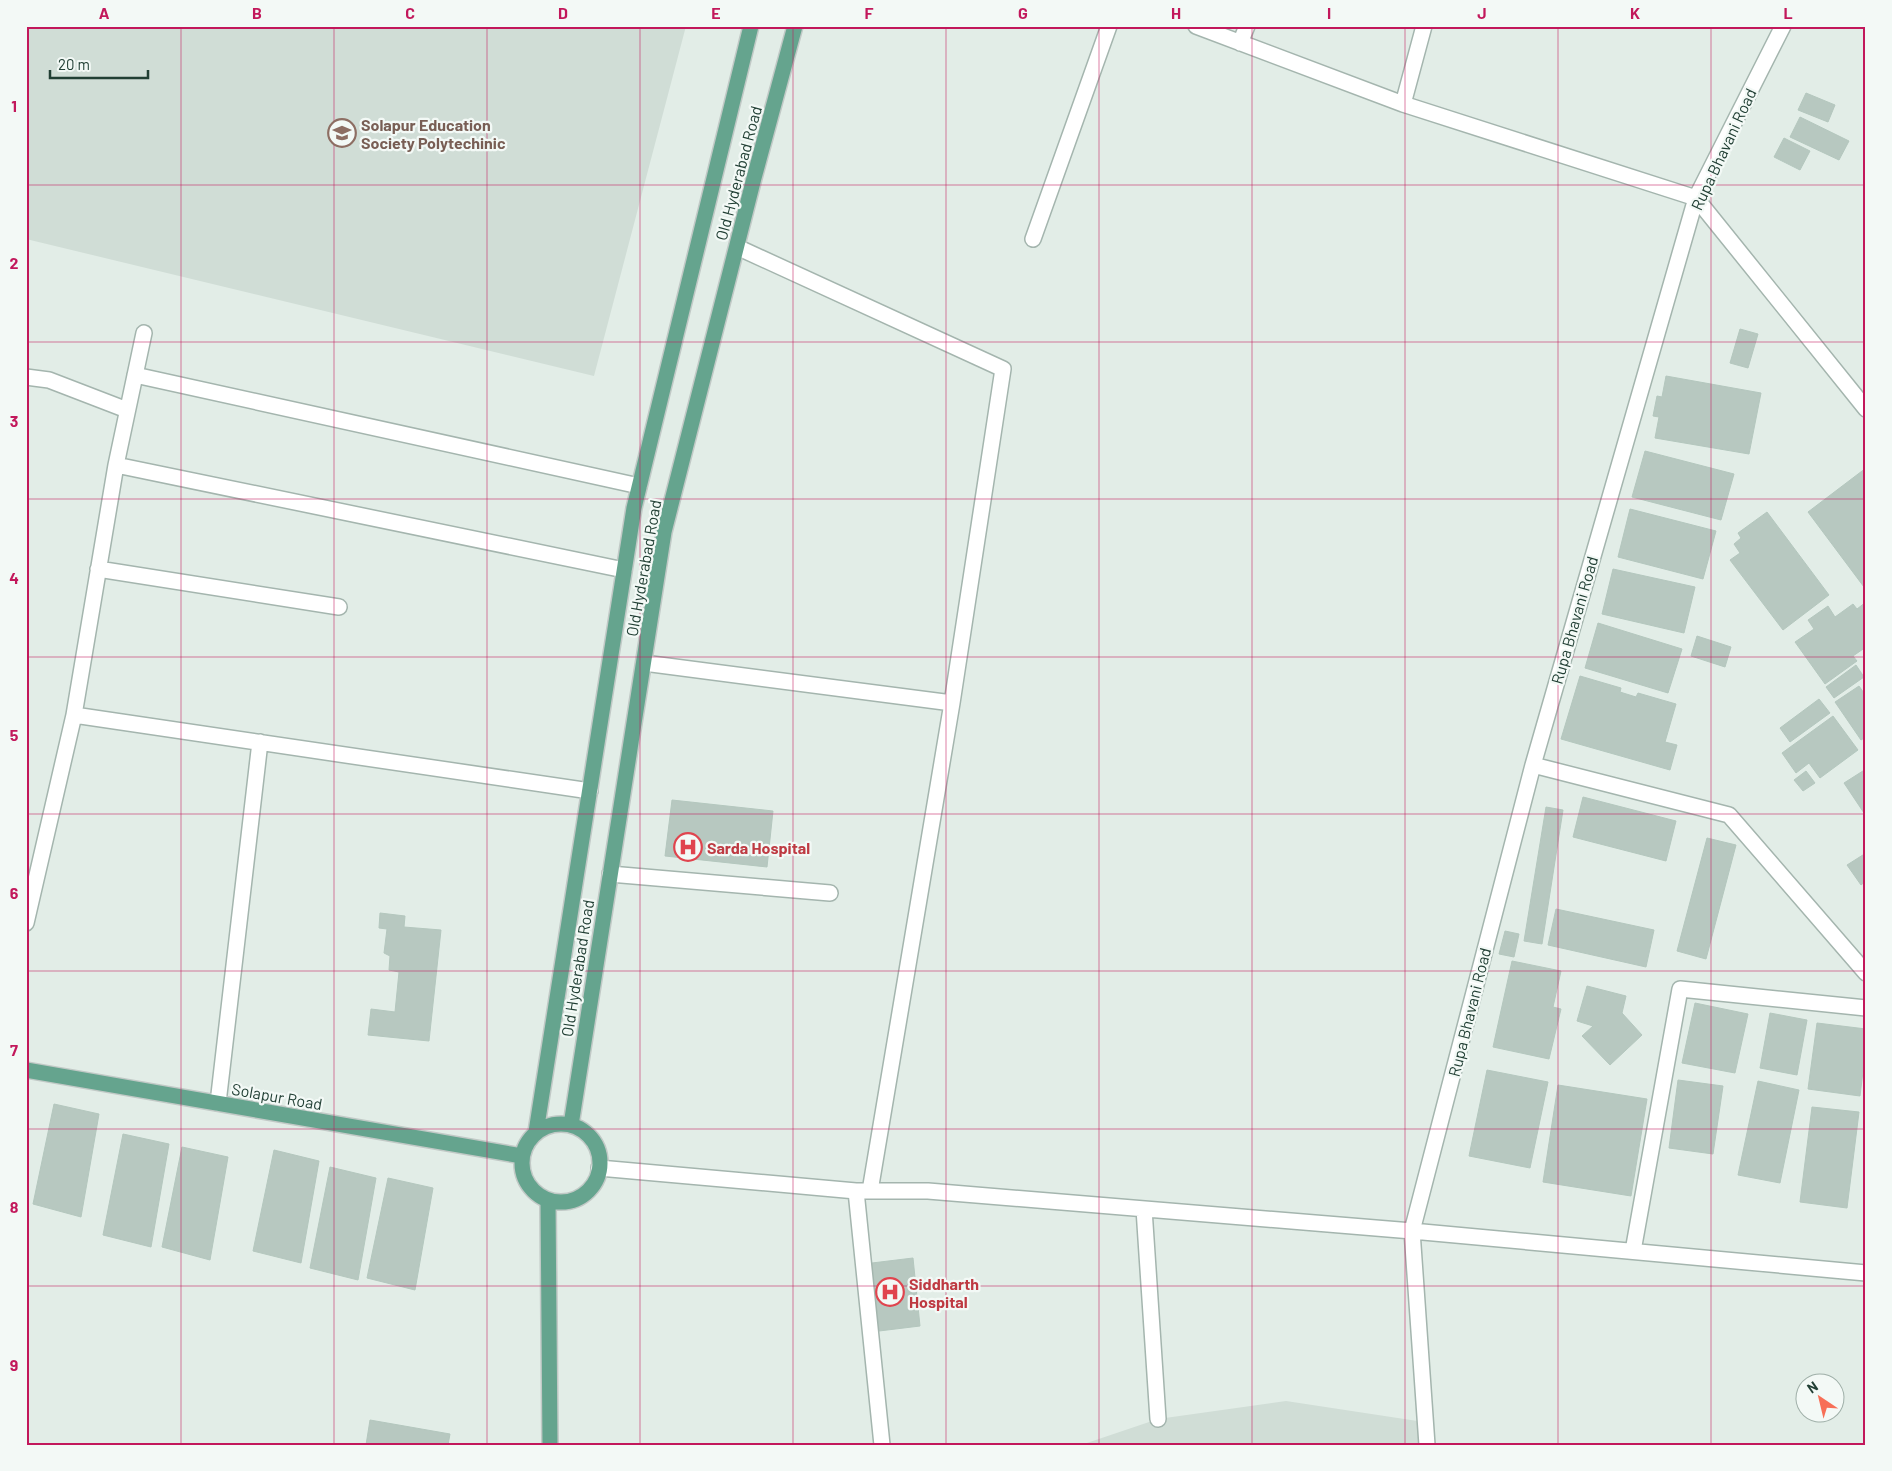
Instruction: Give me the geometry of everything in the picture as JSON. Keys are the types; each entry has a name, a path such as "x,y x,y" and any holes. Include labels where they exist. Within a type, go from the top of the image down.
{"main road":[{"path":"536,1132 634,508 750,26"},
{"name":"Old Hyderabad Road","path":"570,1125 664,532 736,247 795,26"},
{"name":"Solapur Road","path":"26,1070 522,1156"},
{"path":"552,1125 570,1125 584,1131 597,1148 600,1168 596,1181 587,1192 575,1200 562,1202 548,1200 534,1192 524,1180 522,1156 527,1143 536,1132 552,1125"},
{"path":"548,1200 550,1445"}],"street":[{"path":"1033,238 1109,26"},
{"path":"1196,26 1403,104 1696,198 1866,409"},
{"path":"1240,43 1247,26"},
{"path":"1403,104 1424,26"},
{"name":"Rupa Bhavani Road","path":"1426,1445 1412,1231 1533,765 1696,198 1783,26"},
{"path":"736,247 1003,369 952,703 863,1191 882,1445"},
{"path":"26,922 74,715 116,465 144,333"},
{"path":"134,375 639,486"},
{"path":"26,376 49,380 127,410"},
{"path":"116,465 624,570"},
{"path":"98,570 339,607"},
{"path":"644,663 952,703"},
{"path":"74,715 590,791"},
{"path":"218,1103 260,742"},
{"path":"1533,765 1729,815 1866,973"},
{"path":"610,874 830,893"},
{"path":"1634,1252 1680,989 1866,1008"},
{"path":"600,1168 863,1191 928,1191 1412,1231 1866,1273"},
{"path":"1144,1209 1158,1420"}],"shaded area":[{"name":"Solapur Education Society Polytechinic","path":"26,26 686,26 594,376 26,239"},
{"path":"1286,1401 1424,1422 1427,1445 1081,1445 1158,1419"}],"building":[{"path":"1806,93 1835,105 1828,122 1798,110"},
{"path":"1800,117 1849,141 1839,160 1790,137"},
{"path":"1784,138 1810,151 1800,170 1774,157"},
{"path":"1740,329 1758,334 1748,368 1730,363"},
{"path":"1666,376 1761,393 1749,454 1655,438 1659,417 1653,416 1657,396 1662,397"},
{"path":"1645,451 1734,474 1721,520 1632,497"},
{"path":"1866,468 1866,586 1864,587 1808,512"},
{"path":"1630,509 1716,531 1703,579 1618,557"},
{"path":"1767,512 1829,595 1783,630 1730,560 1740,553 1734,544 1741,538 1738,533"},
{"path":"1613,569 1695,587 1684,633 1602,614"},
{"path":"1866,602 1866,647 1853,656 1857,661 1825,684 1795,642 1814,629 1808,620 1828,606 1835,617 1853,604 1857,609"},
{"path":"1598,623 1682,649 1668,693 1585,668"},
{"path":"1697,636 1731,647 1725,667 1691,656"},
{"path":"1856,665 1864,677 1834,698 1826,687"},
{"path":"1580,676 1621,688 1620,692 1636,697 1638,693 1676,704 1665,742 1677,745 1670,770 1561,739"},
{"path":"1859,686 1866,696 1866,737 1861,740 1835,702"},
{"path":"1819,699 1830,713 1790,742 1780,728"},
{"path":"1833,716 1858,750 1820,778 1809,763 1796,773 1782,753"},
{"path":"1866,769 1866,812 1864,813 1844,783"},
{"path":"1806,771 1815,783 1803,791 1794,780"},
{"path":"1583,797 1676,821 1666,861 1573,837"},
{"path":"672,800 773,811 767,867 665,856"},
{"path":"1546,807 1563,810 1542,944 1524,941"},
{"path":"1707,838 1736,845 1706,959 1677,951"},
{"path":"1866,853 1866,881 1861,885 1847,865"},
{"path":"1556,909 1654,930 1646,967 1548,945"},
{"path":"380,913 405,916 404,927 441,930 429,1041 368,1035 371,1009 395,1012 399,972 389,970 390,956 384,953 387,929 379,928"},
{"path":"1505,931 1519,934 1514,957 1499,954"},
{"path":"1512,961 1561,971 1553,1007 1561,1009 1549,1059 1493,1047"},
{"path":"1587,986 1626,996 1622,1013 1642,1035 1610,1065 1582,1036 1593,1026 1577,1021"},
{"path":"1695,1003 1748,1014 1735,1073 1682,1063"},
{"path":"1770,1013 1807,1020 1797,1075 1760,1068"},
{"path":"1817,1023 1866,1029 1866,1047 1860,1096 1808,1089"},
{"path":"1487,1070 1548,1082 1530,1168 1469,1156"},
{"path":"1678,1080 1723,1086 1713,1154 1669,1148"},
{"path":"1758,1081 1799,1090 1780,1183 1738,1175"},
{"path":"1558,1085 1647,1099 1631,1196 1543,1182"},
{"path":"54,1104 99,1114 81,1217 33,1204"},
{"path":"1812,1107 1859,1112 1847,1208 1800,1202"},
{"path":"123,1134 169,1144 151,1247 103,1235"},
{"path":"182,1147 228,1157 210,1260 162,1247"},
{"path":"274,1150 319,1161 301,1263 253,1251"},
{"path":"330,1167 376,1178 358,1280 310,1268"},
{"path":"388,1178 433,1188 415,1290 367,1278"},
{"path":"913,1258 920,1326 879,1331 872,1263"},
{"path":"370,1420 450,1434 448,1445 366,1445"}],"place":[{"name":"Solapur Education Society Polytechinic","path":"342,133"},
{"name":"Sarda Hospital","path":"688,847"},
{"name":"Siddharth Hospital","path":"890,1292"}]}
